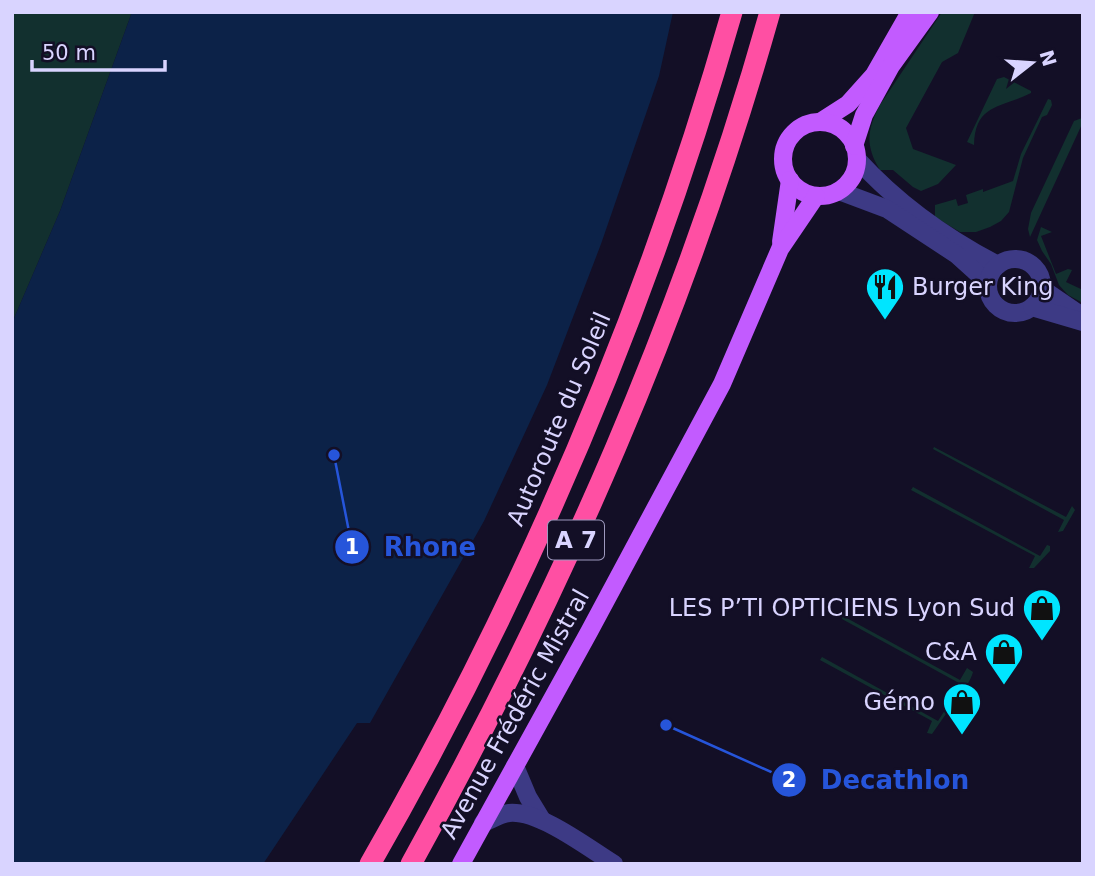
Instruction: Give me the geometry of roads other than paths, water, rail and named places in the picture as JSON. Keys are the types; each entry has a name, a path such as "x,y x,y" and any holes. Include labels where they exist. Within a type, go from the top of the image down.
{"highway":[{"name":"Autoroute du Soleil","path":"370,864 449,721 494,631 590,418 670,206 732,12"},
{"name":"A 7","path":"411,864 522,656 611,462 682,284 738,120 770,12"}],"main road":[{"path":"910,12 874,75 848,104 820,122 797,130 787,145 784,163 790,180 803,191 816,196 830,195 839,191 855,173 856,152 864,114 891,66 930,12"},
{"path":"820,122 837,127 850,138 856,152"},
{"name":"Avenue Frédéric Mistral","path":"780,249 790,180"},
{"name":"Avenue Frédéric Mistral","path":"461,864 722,384 780,249 816,196"}],"street":[{"path":"856,152 878,182 908,214 988,283"},
{"path":"839,191 908,214 998,265"},
{"path":"1032,307 1040,295 1038,272 1025,261 1010,259 998,265 988,283 990,297 1005,311 1019,312 1032,307 1083,319"},
{"path":"1041,288 1083,319"},
{"path":"515,765 528,797 542,820"},
{"path":"483,823 506,814 519,813 542,820 614,864"}],"water":[{"path":"132,12 673,12 659,76 601,244 547,385 484,521 370,723 357,723 263,864 12,864 12,323 60,211"}],"place":[{"name":"Burger King","path":"885,321"},
{"name":"Rhone","path":"334,455"},
{"name":"LES P’TI OPTICIENS Lyon Sud","path":"1042,642"},
{"name":"C&A","path":"1004,686"},
{"name":"Decathlon","path":"666,725"},
{"name":"Gémo","path":"962,736"}]}
